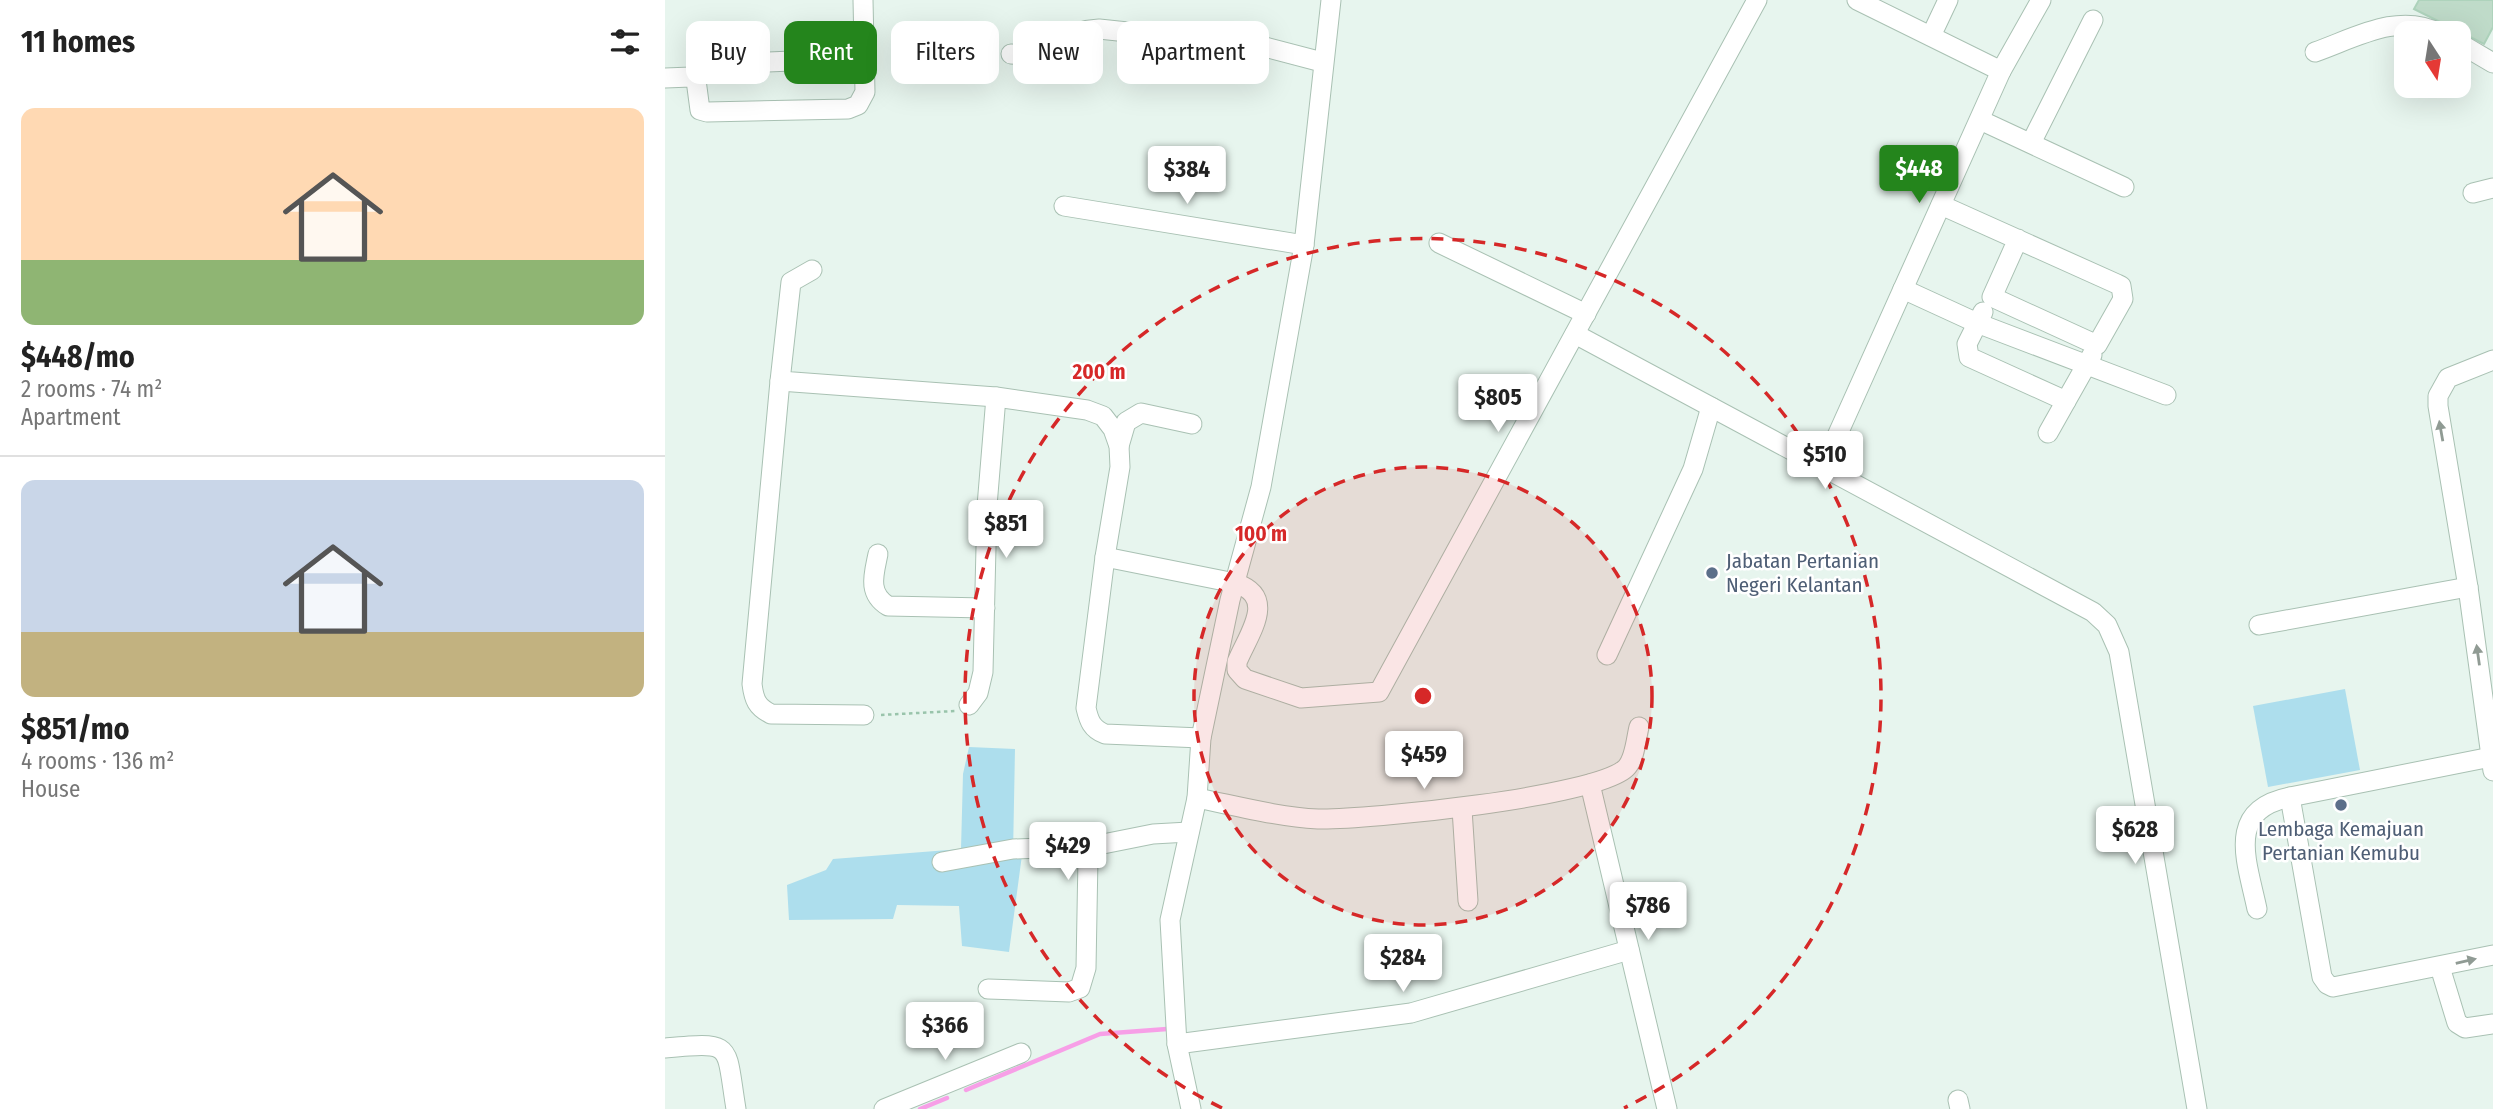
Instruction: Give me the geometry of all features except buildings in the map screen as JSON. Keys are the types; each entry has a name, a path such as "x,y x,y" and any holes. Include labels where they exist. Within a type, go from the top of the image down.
{"street":[{"path":"863,0 863,21"},
{"path":"1191,1109 1177,1044 1170,920 1197,798 1201,738 1235,583 1261,487 1304,245 1322,62 1331,0"},
{"path":"1105,557 1235,583 1254,592 1259,605 1237,662 1240,675 1282,694 1301,698 1379,692 1757,0"},
{"path":"1857,0 2001,71"},
{"path":"1931,36 1948,0"},
{"path":"1823,467 2001,71 2041,0"},
{"path":"2031,143 2093,20"},
{"path":"2315,52 2394,26"},
{"path":"1011,54 1032,55 1051,50 1078,30 1099,29 1261,46 1322,62"},
{"path":"2471,48 2491,55"},
{"path":"665,78 691,77 696,80 697,105 700,110 706,112 848,108 858,105 863,99 863,84"},
{"path":"1980,120 2124,187"},
{"path":"2473,193 2493,188"},
{"path":"1941,205 2121,286 2123,299 2048,433"},
{"path":"1064,206 1304,245"},
{"path":"2018,239 1967,344 1969,357 2066,401"},
{"path":"1439,243 1586,313"},
{"path":"812,270 791,282 752,684 759,708 771,715 864,715"},
{"path":"1903,289 1977,323 2166,395"},
{"path":"1992,297 2097,345"},
{"path":"1575,334 2093,612 2115,639 2197,1109"},
{"path":"2257,909 2246,860 2245,835 2249,820 2261,806 2290,797 2492,764 2469,587 2438,416 2438,396 2448,377 2493,360"},
{"path":"780,381 996,397 1087,410 1103,416 1113,429 1119,446 1120,467 1105,557 1086,708 1088,719 1095,730 1105,734 1201,738"},
{"path":"969,705 978,693 983,671 987,506 996,397"},
{"path":"1607,656 1693,469 1711,407"},
{"path":"1119,446 1126,422 1141,413 1192,424"},
{"path":"878,554 874,591 879,601 888,606 985,608"},
{"path":"2259,625 2469,587"},
{"path":"1197,798 1318,818 1462,809 1590,784 1625,769 1639,727"},
{"path":"1590,784 1667,1109"},
{"path":"2290,797 2322,977 2327,984 2333,987 2493,955"},
{"path":"1462,809 1468,901"},
{"path":"942,862 960,856 1013,849 1093,846 1139,836 1189,832"},
{"path":"988,989 1069,992 1080,988 1086,968 1088,858 1093,846"},
{"path":"1177,1044 1411,1013 1629,950"},
{"path":"2440,967 2457,1023 2465,1028 2493,1024"},
{"path":"665,1048 711,1044 721,1048 728,1058 736,1109"},
{"path":"884,1109 1021,1053"}],"path":[{"path":"864,715 938,713 969,705"}],"shaded area":[{"path":"2345,689 2360,770 2268,787 2253,706"},
{"path":"969,747 1015,749 1013,855 1022,855 1009,952 962,946 959,906 897,905 893,919 789,920 787,885 826,870 833,859 961,849 963,774"}],"waterway":[{"path":"966,1090 1100,1034 1167,1029"},
{"path":"920,1109 947,1098"}],"place":[{"name":"Jabatan Pertanian Negeri Kelantan","path":"1712,573"},
{"name":"Lembaga Kemajuan Pertanian Kemubu","path":"2341,805"}]}
